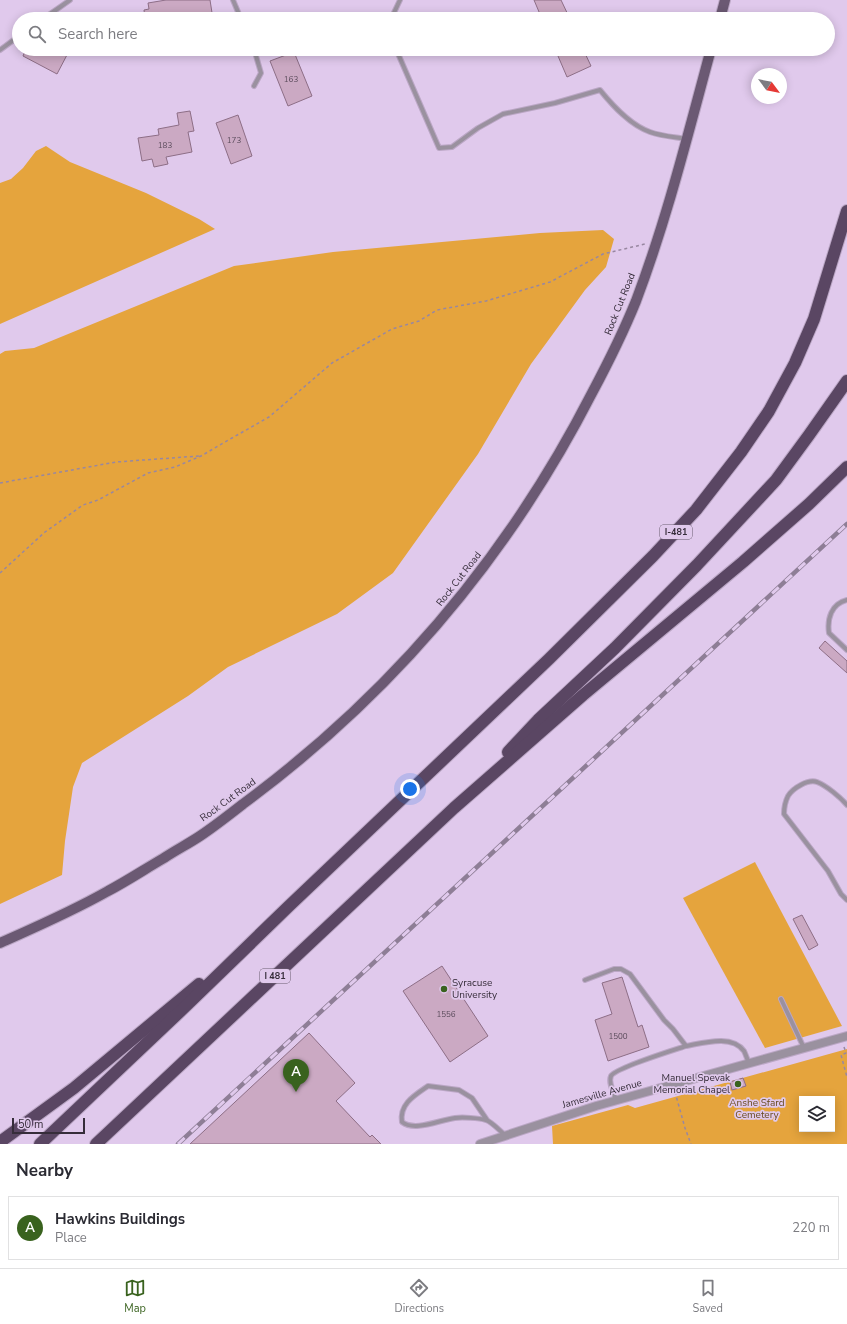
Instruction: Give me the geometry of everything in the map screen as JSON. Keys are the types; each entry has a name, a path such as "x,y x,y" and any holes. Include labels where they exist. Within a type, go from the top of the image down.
{"highway":[{"name":"I-481","path":"289,906 568,640 691,516 741,452 769,411 795,363 814,319 847,211"},
{"path":"454,808 538,720 615,648 702,559 776,480 847,381"},
{"name":"I 481","path":"96,1144 454,808 583,696 737,567 847,468"},
{"path":"0,1142 74,1088 289,906"},
{"path":"40,1144 289,906"}],"main road":[{"path":"722,12 725,0"},
{"name":"Rock Cut Road","path":"0,943 70,911 109,891 200,836 282,775 342,724 393,674 436,628 497,550 525,510 562,450 615,350 635,302 667,213 709,56"}],"street":[{"name":"Jamesville Avenue","path":"480,1144 616,1100 847,1036"}],"lane":[{"path":"53,12 70,0"},
{"path":"233,0 238,12"},
{"path":"394,12 400,0"},
{"path":"0,50 12,41"},
{"path":"254,86 261,73 256,56"},
{"path":"399,56 439,148 452,147 478,128 503,114 555,104 600,90 612,104 637,126 650,132 686,139"},
{"path":"847,600 840,602 832,609 828,624 829,633 847,650"},
{"path":"847,805 839,797 817,782 808,782 800,785 789,794 784,804 784,814 828,871 841,894 847,900"},
{"path":"585,980 614,969 621,969 630,974 664,1020 686,1046"},
{"path":"781,999 804,1048"},
{"path":"616,1100 610,1077 613,1074 623,1068 686,1046 709,1042 728,1041 737,1045 743,1051 749,1063"},
{"path":"487,1120 457,1118 437,1121 417,1127 406,1125 402,1122 401,1116 402,1111 410,1098 428,1086 458,1090 472,1098 487,1120 506,1136"}],"path":[{"path":"0,573 45,532 83,505 98,500 148,473 175,467 201,456 269,418 332,363 392,329 419,321 437,310 486,301 550,282 603,254 657,242"},
{"path":"0,483 116,462 201,456"},
{"path":"846,1053 841,1055 847,1077"},
{"path":"673,1084 691,1144"}],"green space":[{"path":"46,146 70,162 146,193 199,219 215,229 0,324 0,183 11,179 23,168 36,151"},
{"path":"603,230 614,239 606,267 585,290 531,364 478,454 393,573 337,614 228,667 188,696 82,763 73,787 65,841 62,875 0,904 0,354 5,351 34,348 234,266 333,252 540,233"},
{"path":"755,862 842,1026 765,1048 683,898"},
{"name":"Anshe Sfard Cemetery","path":"847,1049 847,1144 553,1144 552,1126 628,1105 635,1108"}],"building":[{"path":"166,0 210,0 212,12 144,12 144,10 149,9 148,3"},
{"path":"534,0 561,0 567,12 539,12"},
{"path":"23,56 66,56 57,74"},
{"path":"283,56 296,56 312,96 288,106 270,61"},
{"path":"558,56 586,56 591,66 567,77"},
{"path":"190,111 194,131 188,132 192,152 166,157 168,164 154,167 152,159 142,161 138,138 159,135 158,129 179,125 177,113"},
{"path":"238,115 252,156 231,164 216,123"},
{"path":"825,641 847,661 847,673 819,648"},
{"path":"802,915 818,945 809,950 793,919"},
{"path":"442,966 488,1036 450,1062 403,991"},
{"path":"622,977 638,1027 642,1025 649,1047 608,1061 595,1020 612,1014 602,983"},
{"path":"309,1033 355,1083 336,1101 370,1137 372,1135 381,1144 190,1144"},
{"name":"Manuel Spevak Memorial Chapel","path":"743,1078 746,1086 732,1090 730,1082"}],"railway":[{"path":"178,1144 847,524"}],"place":[{"name":"Syracuse University","path":"444,989"},
{"name":"Manuel Spevak Memorial Chapel","path":"738,1084"},
{"name":"Hawkins Buildings","path":"296,1092"}]}
